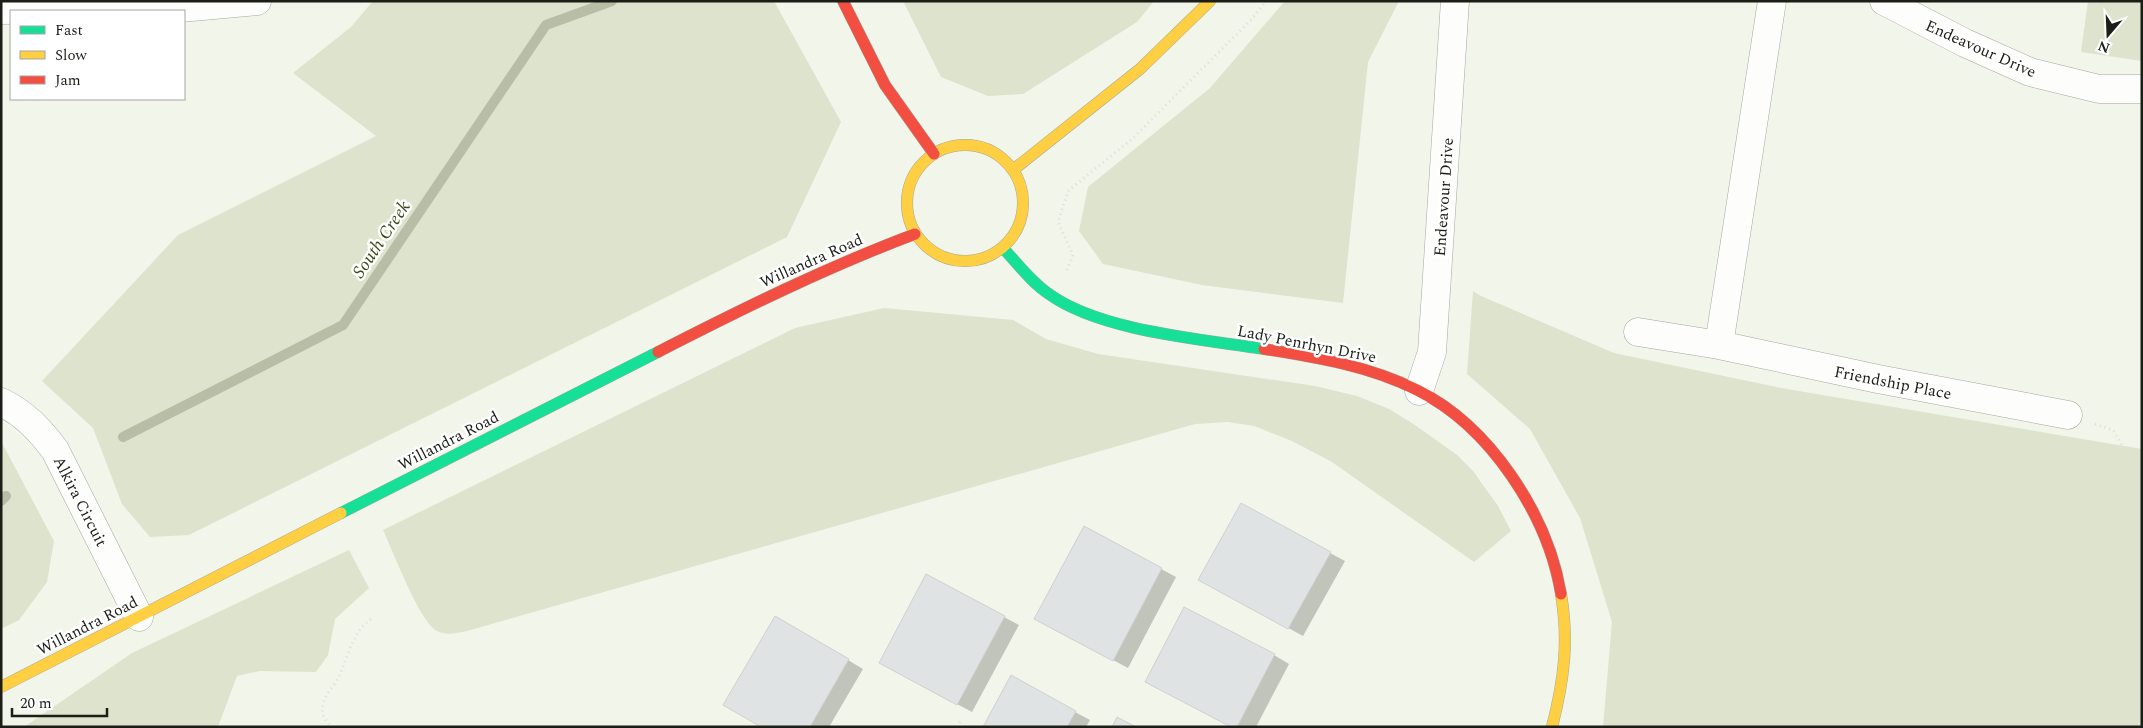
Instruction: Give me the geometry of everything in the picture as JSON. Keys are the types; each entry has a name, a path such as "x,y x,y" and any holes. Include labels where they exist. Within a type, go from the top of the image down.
{"main road":[{"path":"843,1 885,85 934,154"},
{"path":"1013,170 1117,89 1177,37 1210,1"},
{"path":"962,145 977,146 1003,159 1013,170 1020,183 1023,211 1020,225 1003,248 989,257 973,261 956,261 940,256 926,247 914,234 909,220 906,201 910,182 920,166 934,154 947,148 962,145"},
{"name":"Willandra Road","path":"1,687 730,315 867,252 914,234"},
{"name":"Lady Penrhyn Drive","path":"1003,248 1043,290 1057,300 1093,315 1145,329 1346,365 1380,374 1419,391 1469,430 1507,468 1537,516 1555,566 1565,622 1564,679 1552,727"}],"street":[{"path":"1,10 180,8 257,1"},
{"name":"Endeavour Drive","path":"1419,391 1432,352 1455,1"},
{"path":"1719,344 1772,1"},
{"name":"Endeavour Drive","path":"1884,1 1965,43 2030,72 2099,89 2142,89"},
{"name":"Friendship Place","path":"1638,332 1719,344 1878,379 2068,415"},
{"name":"Alkira Circuit","path":"1,402 18,410 41,432 55,450 140,617"}],"path":[{"path":"1057,300 1073,255 1058,222 1068,191 1133,138 1252,19 1266,1"},
{"path":"2068,415 2114,430 2142,478"},
{"path":"334,727 327,723 323,715 323,703 345,663 353,640 364,624 371,619"},
{"path":"957,727 960,721"}],"green space":[{"path":"373,1 774,1 841,122 787,237 189,535 150,537 122,504 93,428 42,381 178,235 376,136 293,73 351,27"},
{"path":"903,1 1154,1 1137,22 1023,94 988,96 941,77"},
{"path":"1285,1 1399,1 1368,62 1343,303 1202,285 1103,264 1079,231 1088,187 1210,88"},
{"path":"2088,1 2142,1 2142,61 2081,52"},
{"path":"1473,291 1614,353 1781,388 2142,449 2142,727 1603,727 1612,622 1580,518 1530,429 1467,374"},
{"path":"884,308 1013,320 1046,339 1098,354 1315,386 1357,396 1389,409 1457,455 1473,471 1498,506 1511,531 1474,562 1332,462 1292,441 1254,426 1228,422 1195,424 467,631 452,634 440,633 430,625 422,614 383,530 795,328"},
{"path":"1,441 54,541 47,582 19,620 1,629"},
{"path":"349,550 369,588 335,619 328,655 316,672 260,671 237,676 218,727 24,727 132,653"}],"building":[{"path":"1241,503 1331,552 1288,629 1198,580"},
{"path":"1084,526 1162,568 1113,661 1034,619"},
{"path":"926,574 1005,616 957,705 879,663"},
{"path":"1184,607 1275,654 1237,727 1231,727 1145,682"},
{"path":"775,616 849,659 810,727 761,727 723,705"},
{"path":"1011,675 1076,711 1067,727 983,727"},
{"path":"1117,717 1136,727 1112,727"}],"waterway":[{"name":"South Creek","path":"123,437 343,325 546,25 612,1"},
{"name":"South Creek","path":"1,501 6,496"}],"traffic: fast":[{"path":"1003,248 1042,289 1070,307 1095,317 1152,332 1264,349"},
{"path":"341,513 658,352"}],"traffic: slow":[{"path":"1013,170 1140,69 1210,1"},
{"path":"965,145 987,149 1006,162 1019,181 1023,203 1019,225 1006,244 987,257 965,261 943,257 924,244 911,225 907,203 911,181 924,162 943,149 965,145"},
{"path":"1,687 341,513"},
{"path":"1552,727 1560,693 1564,661 1565,628 1561,594"}],"traffic: jam":[{"path":"843,1 885,85 934,154"},
{"path":"658,352 785,289 915,234"},
{"path":"1264,349 1322,359 1380,375 1417,390 1444,406 1468,426 1512,476 1529,504 1543,534 1554,564 1561,594"}]}
